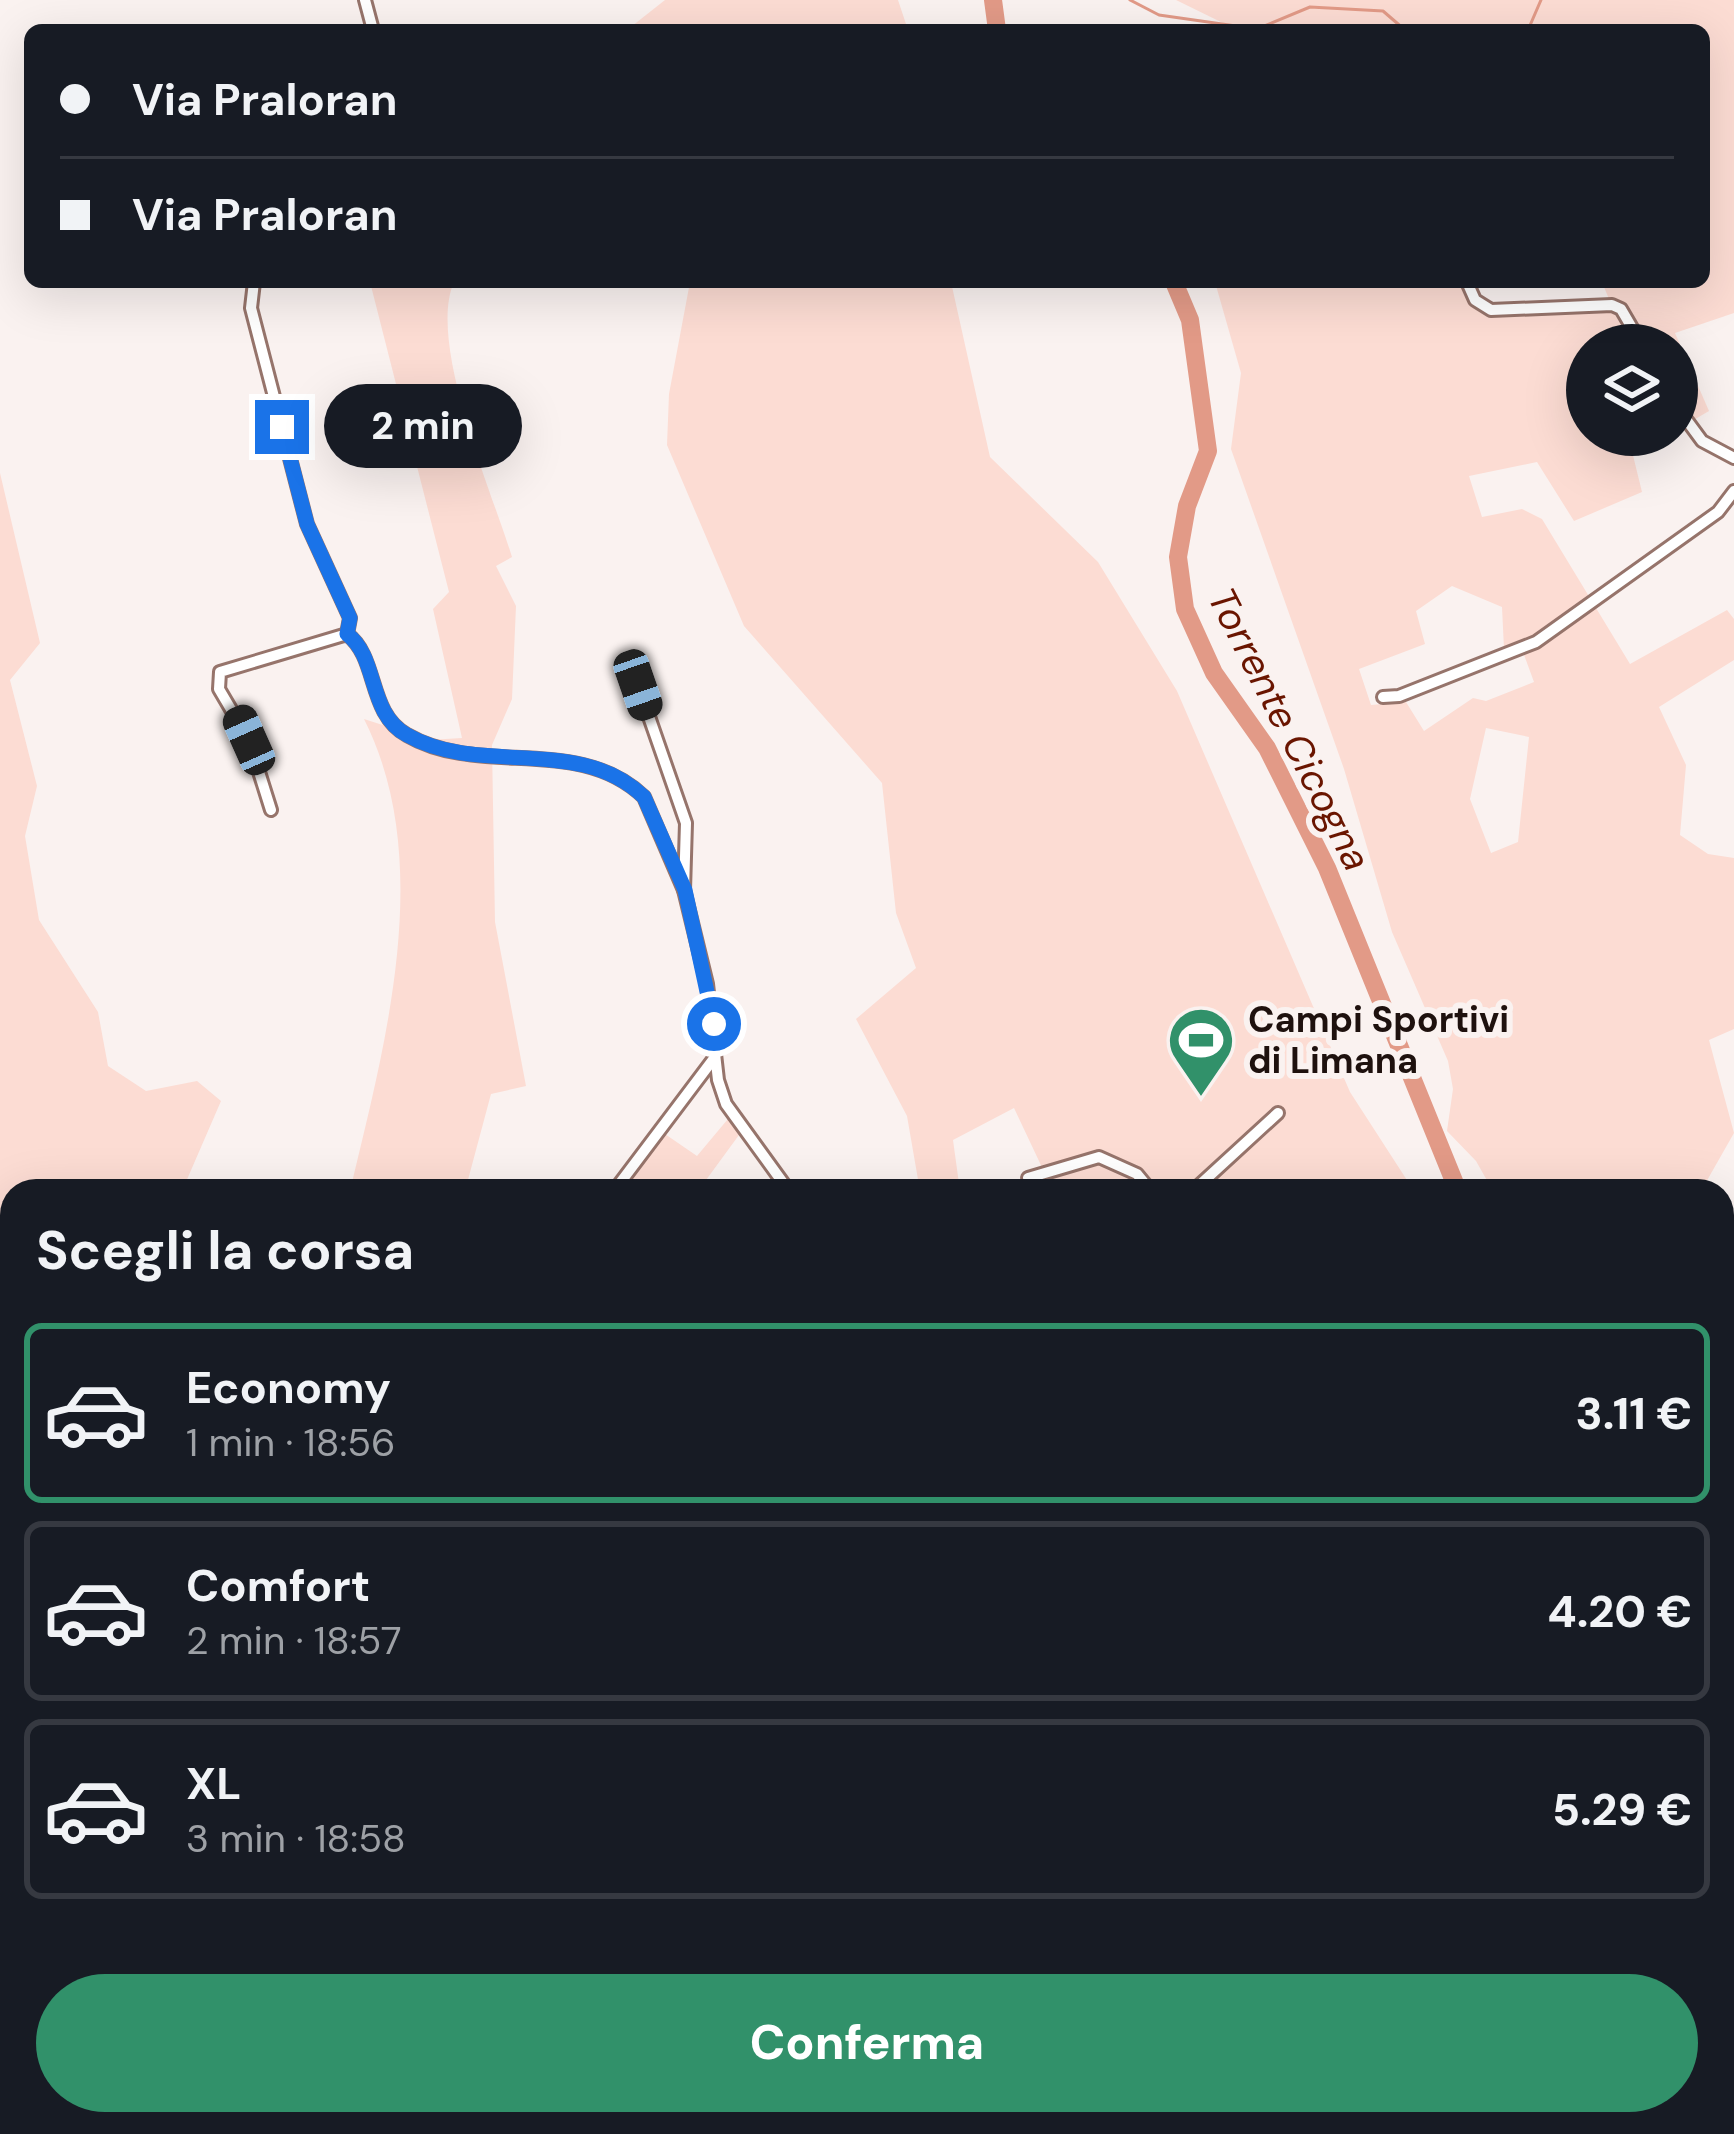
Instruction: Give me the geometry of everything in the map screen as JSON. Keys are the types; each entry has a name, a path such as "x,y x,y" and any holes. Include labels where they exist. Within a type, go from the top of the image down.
{"street":[{"path":"253,288 251,308 307,524 346,607 347,634 359,646 379,705 403,734 433,746 580,762 633,786 644,797 685,890 707,984 726,1104 780,1179"},
{"path":"1469,288 1474,300 1491,310 1612,305 1621,309 1630,324"},
{"path":"1698,436 1734,458"},
{"path":"1383,697 1399,696 1536,642 1718,512 1734,491"},
{"path":"272,810 244,727 219,689 220,672 347,634"},
{"path":"638,685 686,823 685,890"},
{"path":"623,1179 715,1057"},
{"path":"1206,1179 1278,1113"},
{"path":"1028,1178 1099,1157 1141,1179"}],"shaded area":[{"path":"665,0 898,0 906,24 635,24"},
{"path":"1176,0 1734,0 1734,313 1698,325 1566,324 1566,456 1633,456 1642,492 1574,521 1537,462 1469,476 1482,517 1522,509 1542,519 1630,664 1727,610 1734,619 1734,660 1659,707 1686,765 1680,835 1708,854 1734,858 1734,1029 1709,1040 1734,1133 1708,1179 1486,1179 1447,1131 1453,1089 1448,1061 1392,932 1344,769 1231,449 1241,373 1217,288 1473,288 1482,306 1611,304 1604,288 1710,288 1710,24 1225,24","holes":["1452,586 1502,607 1504,649 1520,644 1534,682 1486,701 1473,698 1424,731 1406,702 1371,705 1359,669 1425,644 1416,611","1486,728 1529,737 1518,842 1491,853 1470,799"]},
{"path":"372,288 453,288 448,308 455,378 512,557 496,566 516,606 512,699 492,745 495,922 526,1086 491,1094 468,1179 353,1179 389,1015 400,892 397,832 386,774 364,719 429,740 462,738 433,609 449,592"},
{"path":"689,288 952,288 990,457 1098,562 1177,691 1350,1092 1406,1179 1045,1179 1014,1108 953,1140 958,1179 918,1179 907,1116 856,1019 916,968 896,913 882,783 744,626 667,445 669,394"},
{"path":"1698,386 1709,411 1698,417"},
{"path":"0,473 40,643 10,680 37,786 25,836 39,920 98,1012 108,1066 146,1091 197,1081 221,1101 187,1179 0,1179"},
{"path":"738,1107 747,1124 707,1179 629,1179 662,1132 697,1156"}],"waterway":[{"name":"Torrente Cicogna","path":"993,0 996,24"},
{"path":"1130,0 1159,15 1222,24"},
{"path":"1531,24 1541,0"},
{"path":"1269,24 1310,7 1383,11 1398,24"},
{"name":"Torrente Cicogna","path":"1177,288 1190,320 1208,451 1187,506 1178,557 1185,609 1214,673 1267,748 1327,868 1453,1179"}],"place":[{"name":"Campi Sportivi di Limana","path":"1201,1099"}],"route":[{"path":"282,427 307,524 350,618 347,634 359,646 372,689 389,720 403,734 433,746 580,762 633,786 644,797 685,890 714,1024"}]}
